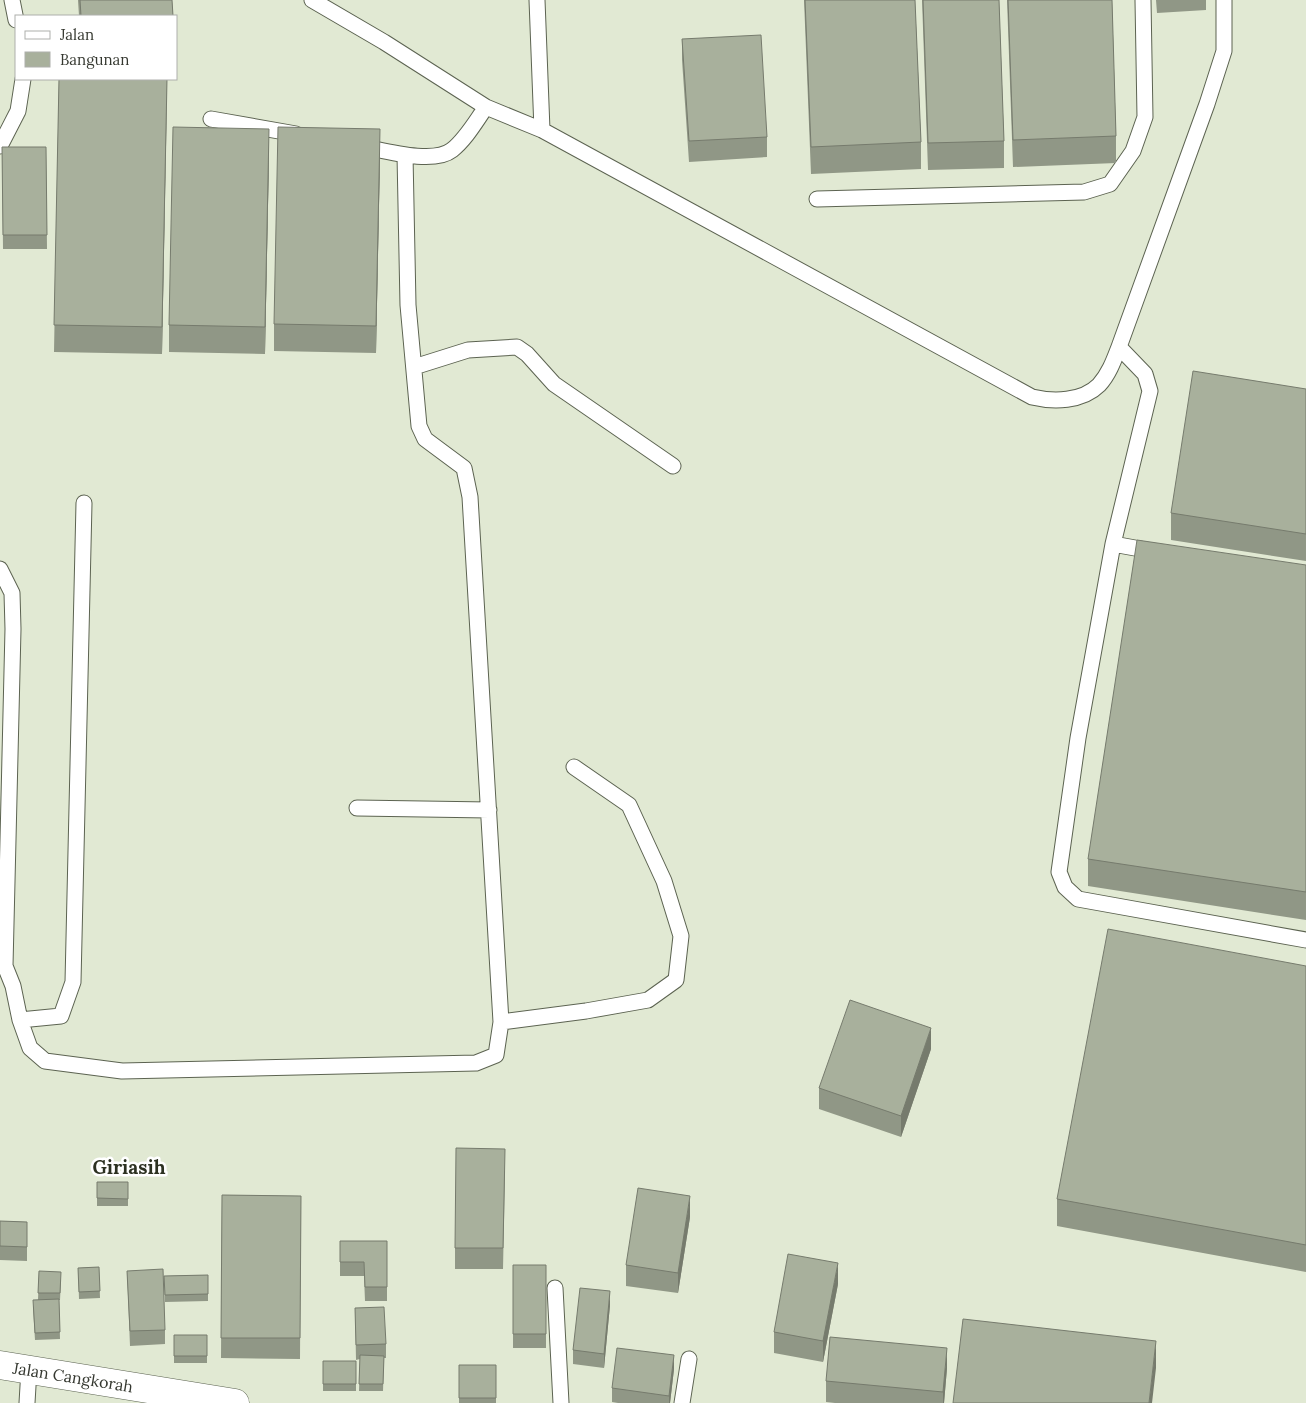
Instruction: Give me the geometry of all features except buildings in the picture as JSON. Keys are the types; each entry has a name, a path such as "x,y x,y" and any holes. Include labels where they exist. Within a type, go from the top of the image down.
{"street":[{"name":"Jalan Cangkorah","path":"0,1365 236,1403"}],"lane":[{"path":"12,0 15,15"},
{"path":"312,0 384,42 486,107 542,130 1032,397 1044,400 1064,400 1083,395 1098,386 1109,370 1120,347 1207,104 1224,51 1224,0"},
{"path":"537,0 542,130"},
{"path":"817,199 1084,192 1110,184 1133,150 1145,117 1143,0"},
{"path":"0,146 18,111 22,80"},
{"path":"347,144 405,154 439,156 451,150 459,143 486,107"},
{"path":"211,119 308,137"},
{"path":"0,568 12,593 13,629 5,966 14,986 20,1020 30,1048 45,1061 122,1070 476,1063 496,1055 501,1022 470,497 464,468 425,439 419,426 408,305 405,154"},
{"path":"414,366 468,350 517,347 527,354 554,384 673,466"},
{"path":"1120,347 1145,374 1150,391 1112,544 1078,738 1059,872 1065,887 1078,899 1306,940"},
{"path":"20,1020 61,1016 72,982 84,503"},
{"path":"1112,544 1171,554"},
{"path":"501,1022 586,1012 648,1000 676,980 681,936 664,881 629,805 574,767"},
{"path":"357,808 489,810"},
{"path":"555,1288 561,1403"},
{"path":"682,1403 689,1358"},
{"path":"27,1403 29,1369"}],"district":[{"name":"Giriasih","path":"129,1167"}]}
